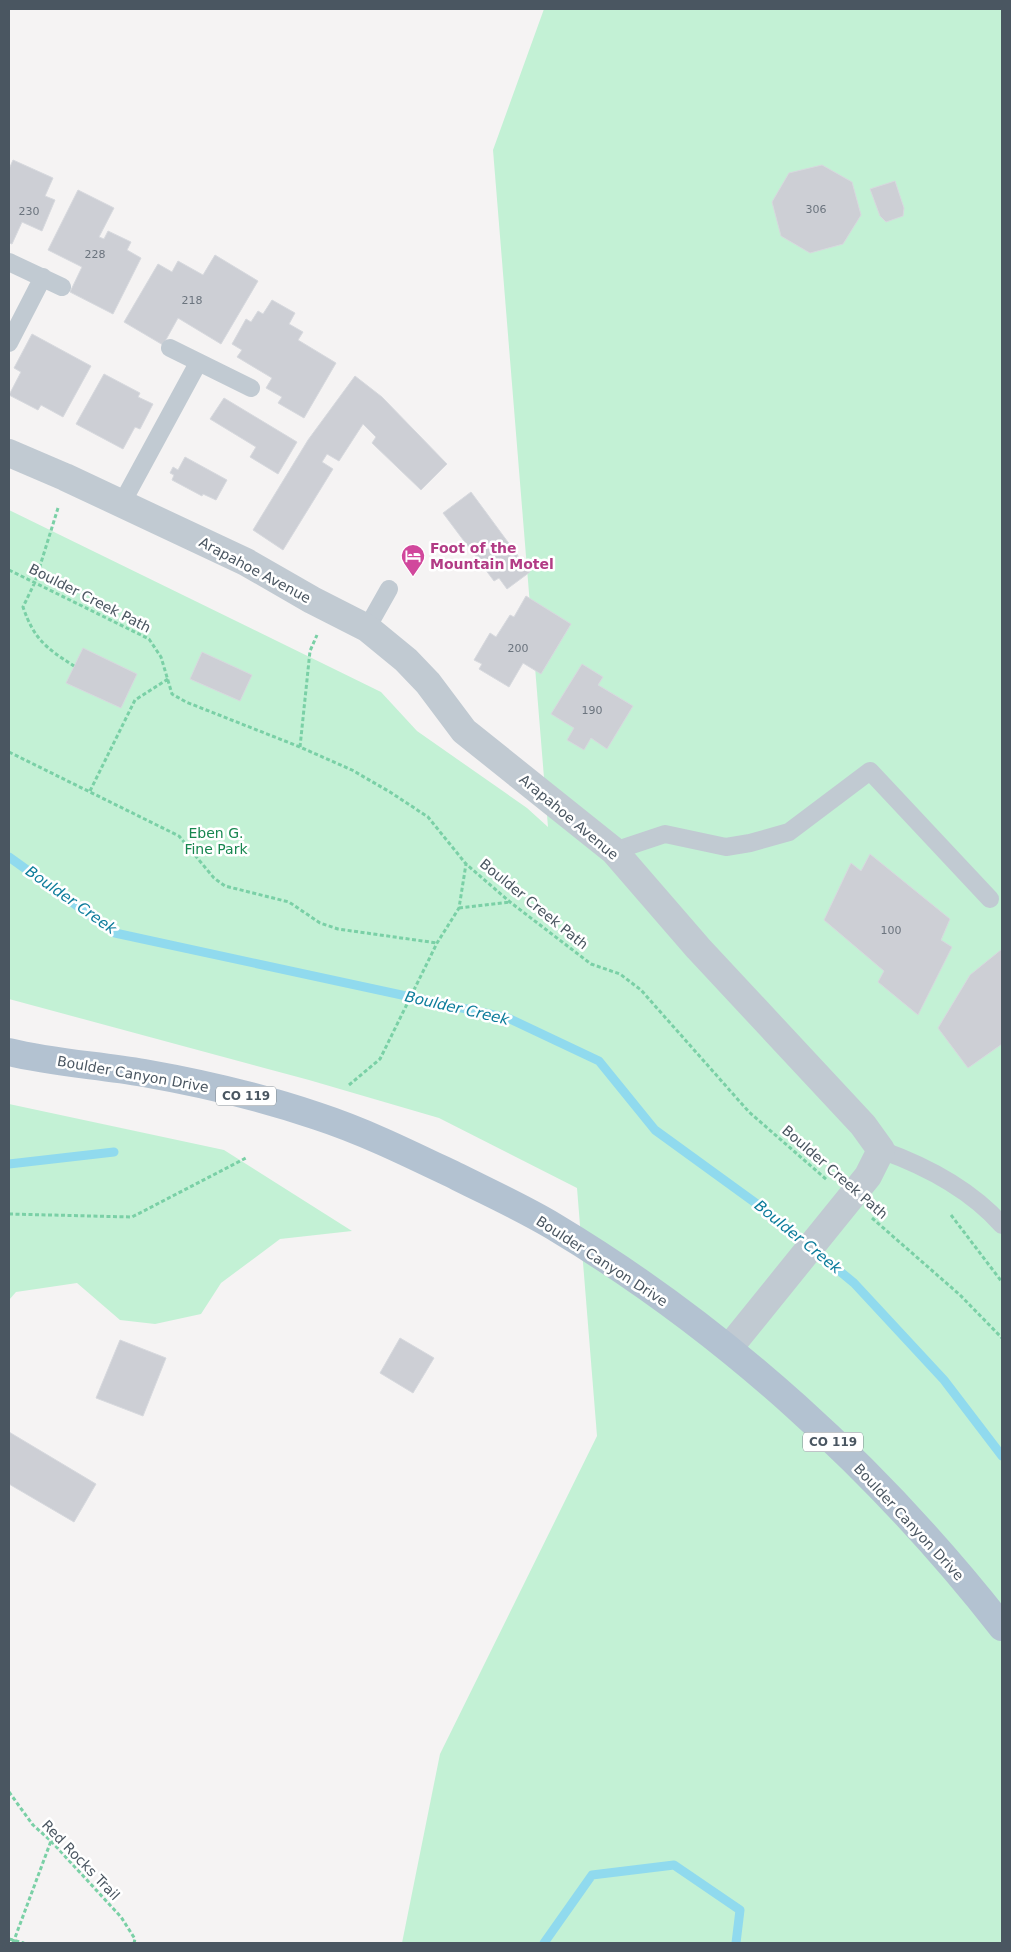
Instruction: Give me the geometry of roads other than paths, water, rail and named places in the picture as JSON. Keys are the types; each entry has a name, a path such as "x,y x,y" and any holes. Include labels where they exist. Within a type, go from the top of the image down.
{"main road":[{"name":"Boulder Canyon Drive","path":"9,1052 146,1073 242,1095 317,1116 392,1145 552,1225 616,1266 729,1348 835,1444 888,1497 931,1542 1002,1627"}],"street":[{"name":"Arapahoe Avenue","path":"9,453 122,503 246,562 312,600 367,628 406,660 428,683 464,730 614,851 698,948 841,1098 881,1150"},
{"path":"729,1348 868,1176 881,1150"}],"lane":[{"path":"9,262 62,287"},
{"path":"9,343 43,278"},
{"path":"170,348 251,388"},
{"path":"122,503 198,362"},
{"path":"367,628 389,589"},
{"path":"614,851 665,834 726,847 750,844 789,832 870,771 990,898"},
{"path":"881,1150 936,1173 988,1210 1002,1225"}],"waterway":[{"name":"Boulder Creek","path":"9,857 115,933 508,1018 599,1061 655,1130 768,1212 854,1283 944,1380 1002,1456"},
{"path":"9,1164 114,1152"},
{"path":"544,1943 592,1875 674,1865 740,1910 736,1943"}],"place":[{"name":"Foot of the Mountain Motel","path":"413,577"}],"park label":[{"name":"Eben G. Fine Park","path":"216,842"}]}
